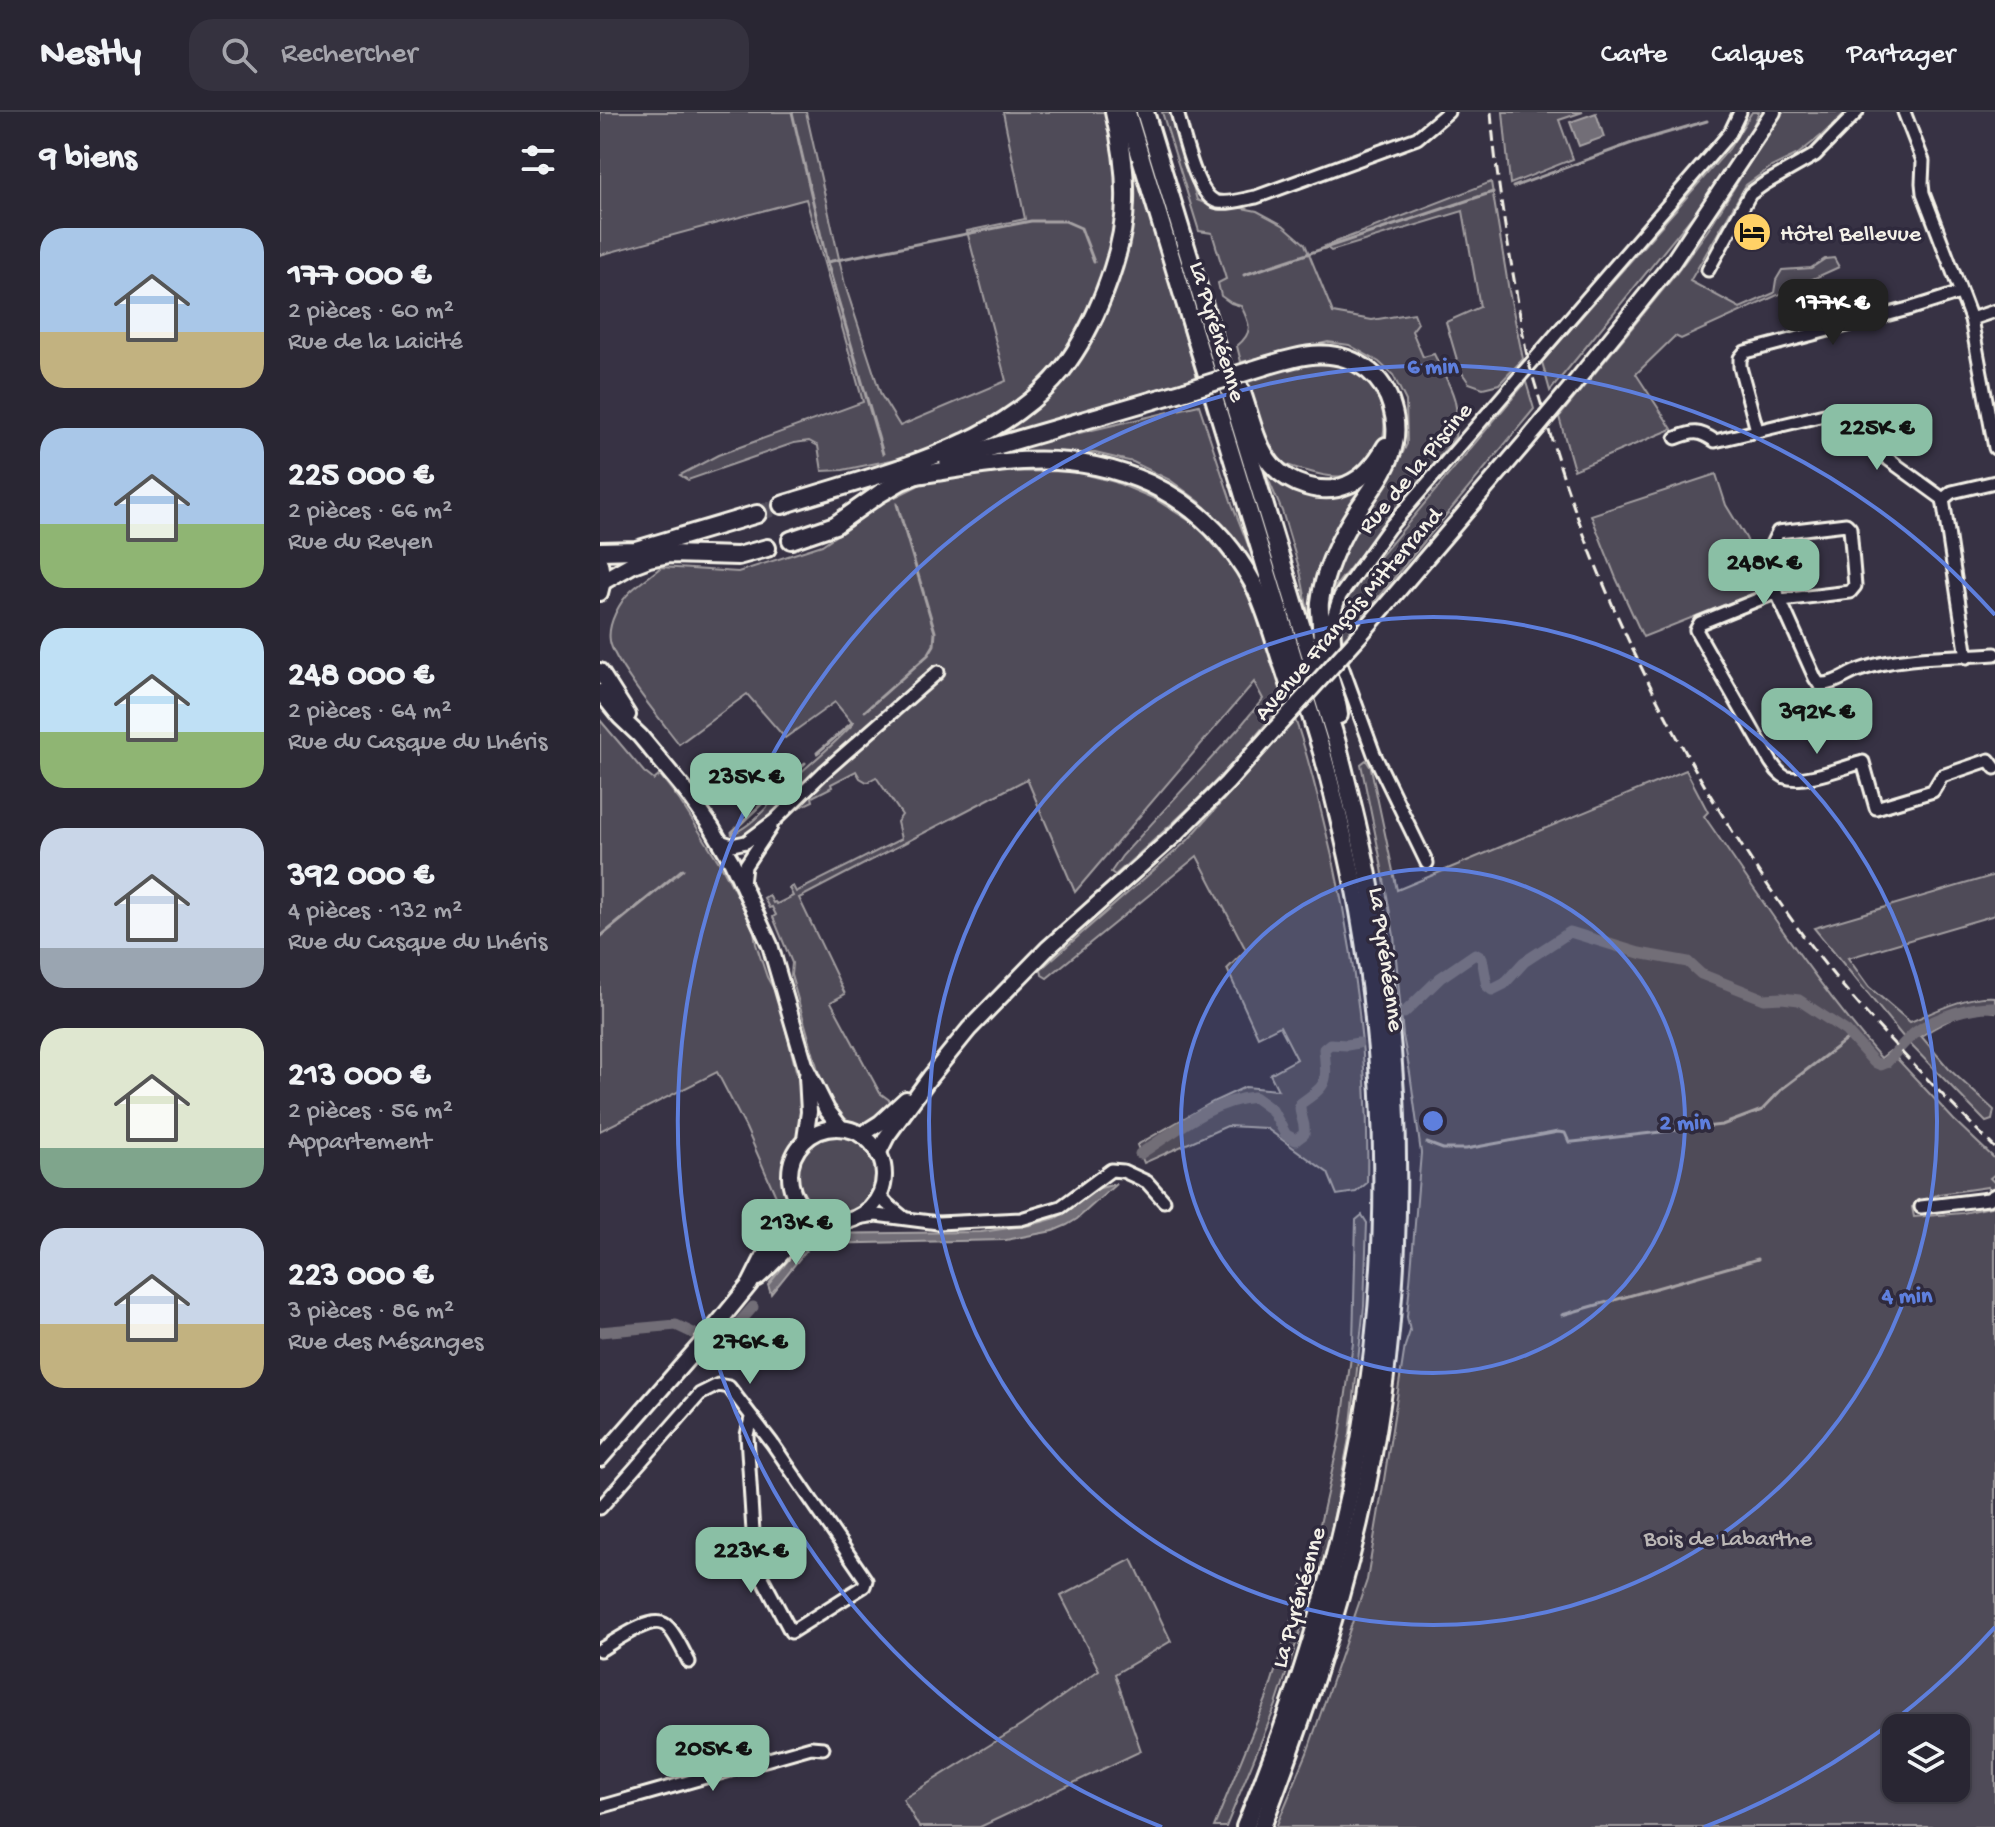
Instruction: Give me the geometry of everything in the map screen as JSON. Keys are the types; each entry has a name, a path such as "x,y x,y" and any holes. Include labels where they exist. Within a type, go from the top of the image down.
{"highway":[{"path":"791,540 835,525 916,469 994,427 1030,401 1061,371 1088,328 1108,283 1122,232 1124,175 1114,112"},
{"name":"La Pyrénéenne","path":"1127,112 1312,719 1345,845 1359,913 1378,1074 1382,1165 1381,1245 1374,1340 1360,1438 1323,1603 1304,1667 1245,1827"},
{"name":"La Pyrénéenne","path":"1145,112 1337,743 1375,909 1394,1076 1398,1166 1396,1247 1389,1340 1376,1440 1359,1521 1320,1666 1262,1827"},
{"path":"1217,346 1231,362 1260,445 1271,464 1287,479 1309,487 1346,486 1379,459 1394,422"},
{"path":"782,505 916,469 1292,358 1320,354 1349,358 1370,372 1388,396 1394,422 1394,449 1388,464 1345,530 1329,566 1320,604 1323,655 1339,712 1337,743"},
{"path":"916,469 1008,462 1086,463 1141,478 1183,502 1213,529 1237,557 1254,584 1290,686 1312,719"},
{"path":"600,551 636,550 757,514"},
{"path":"602,587 633,564 649,558 670,554 738,556 767,548"}],"main road":[{"name":"Avenue François Mitterrand","path":"1754,140 1766,112"},
{"name":"Avenue François Mitterrand","path":"878,1154 887,1136 969,1029 1048,948 1175,835 1227,783 1362,633 1527,440 1672,263 1773,112"},
{"path":"600,563 602,587"},
{"path":"600,671 640,736"},
{"path":"600,692 689,795 720,841 743,883 770,945 806,1068 827,1110 841,1128"},
{"path":"805,1139 809,1112 806,1068"},
{"name":"Avenue François Mitterrand","path":"861,1135 880,1123 930,1077"},
{"path":"841,1128 861,1135 878,1154 884,1174 879,1195 868,1211 857,1218 845,1222 820,1219 797,1201 791,1185 791,1165 797,1150 805,1139 816,1132 841,1128"},
{"path":"750,1284 764,1256 791,1219 797,1201"},
{"path":"600,1459 750,1284 773,1265 799,1235 820,1219"}],"street":[{"path":"1177,112 1199,183 1209,198 1216,202 1231,202 1256,197 1417,138 1448,112"},
{"name":"Rue de la Piscine","path":"1427,863 1374,754 1335,647 1333,617 1340,596 1388,529 1730,133 1740,112"},
{"path":"1708,270 1750,194 1815,155 1857,112"},
{"path":"1904,112 1923,161 1923,193 1971,319 1995,448"},
{"path":"1757,430 1740,367 1740,358 1745,352 1960,293"},
{"path":"1971,319 1995,311"},
{"path":"1676,438 1699,432 1715,441 1824,415 1943,499 1967,657"},
{"path":"1943,499 1952,492 1995,482"},
{"path":"1995,654 1950,655 1890,662 1857,671 1827,685 1819,684 1815,678 1779,596 1763,562 1778,532 1846,524 1850,528 1853,590 1779,596 1700,623 1696,630 1771,762 1788,778 1804,778 1863,762 1876,808 1933,791 1942,776 1989,760 1995,768"},
{"path":"720,841 732,845 746,842 774,821 824,772 938,672"},
{"path":"743,883 745,866 774,821"},
{"path":"857,1218 876,1215 938,1223 1021,1219 1061,1207 1111,1170 1123,1171 1147,1182 1164,1201"},
{"path":"879,1195 908,1219"},
{"path":"1921,1207 1988,1199 1995,1195"},
{"path":"600,1508 700,1394 718,1385 729,1387 772,1443 866,1580 864,1586 791,1632 755,1564 747,1435 751,1418"},
{"path":"600,1650 644,1625 664,1623 689,1662"},
{"path":"600,1807 811,1747 823,1748"}],"green space":[{"path":"600,112 806,112 845,285 881,395 900,426 1006,381 967,231 1025,219 1003,112 1106,112 1111,129 1118,205 1113,242 1105,270 1082,320 1057,362 1023,396 980,427 938,448 843,470 822,471 818,446 809,441 794,443 688,480 680,475 718,455 863,402 806,199 600,255"},
{"path":"1162,112 1172,112 1197,200 1219,209 1237,207 1257,211 1283,225 1305,244 1333,313 1372,320 1414,313 1418,323 1412,331 1423,357 1434,354 1453,394 1457,413 1455,437 1334,588 1338,561 1351,534 1389,481 1407,444 1406,401 1393,375 1379,362 1349,345 1328,342 1241,362 1237,346 1248,332 1248,323 1241,306 1221,296 1218,283 1226,279 1212,233 1199,231"},
{"path":"1503,112 1583,112 1559,120 1573,159 1510,184"},
{"path":"1752,112 1759,112 1753,126 1708,197 1550,391 1542,362 1729,149"},
{"path":"1781,112 1846,112 1798,154 1771,167 1746,185 1690,281 1740,308 1774,293 1782,270 1811,268 1825,259 1834,258 1839,267 1681,339 1675,336 1636,374 1672,429 1574,470 1559,417 1676,274 1708,230"},
{"path":"1127,151 1130,151 1197,377 1000,434 999,430 1040,399 1111,285"},
{"path":"1491,182 1523,359 1499,384 1483,388 1469,383 1460,370 1446,322 1480,307 1463,211 1331,251 1325,246"},
{"path":"1306,364 1348,368 1363,377 1377,395 1384,418 1382,441 1376,453 1355,473 1331,476 1289,466 1274,456 1263,440 1245,382"},
{"path":"1526,382 1534,409 1342,641 1339,623 1348,595"},
{"path":"1199,405 1257,568 1252,571 1200,502 1170,480 1133,462 1095,453 1004,456 1003,451"},
{"path":"1265,464 1276,477 1356,487 1363,493 1314,626 1311,626 1300,571 1282,511 1263,467"},
{"path":"1072,471 1115,482 1155,499 1199,527 1235,570 1258,613 1288,698 1207,790 1115,875 1111,872 1122,856 1263,699 1254,682 1075,892 1027,779 799,898 845,994 831,1002 880,1093 892,1102 880,1116 864,1125 854,1124 842,1118 825,1095 791,975 792,963 773,917 776,915 764,898 769,895 777,904 793,896 789,888 793,886 796,892 901,839 897,822 902,815 876,777 867,782 856,771 831,784 832,787 812,797 813,801 798,808 796,806 805,790 801,785 764,824 746,837 736,838 732,834 755,819 853,724 835,702 785,738 747,694 679,744 629,678 613,651 610,641 612,620 627,595 661,567 738,572 822,545 883,503 921,484 989,472"},
{"path":"1716,474 1726,505 1746,538 1767,588 1643,637 1591,515"},
{"path":"1295,719 1334,863 1351,954 1362,1046 1367,1183 1356,1192 1337,1195 1328,1173 1266,1128 1227,1126 1144,1163 1137,1145 1245,1087 1278,1090 1270,1074 1297,1059 1280,1026 1258,1037 1227,969 1246,950 1197,856 1047,978 1042,975 1041,969 1188,840"},
{"path":"600,720 644,772 654,780 660,775 680,801 722,867 754,931 767,977 777,995 802,1094 802,1130 787,1154 783,1173 785,1197 778,1201 717,1072 600,1131"},
{"name":"Bois de Labarthe","path":"1366,760 1371,768 1397,890 1686,770 1708,812 1704,816 1789,940 1857,1029 1881,1058 1890,1051 1995,1159 1995,1174 1990,1178 1995,1183 1995,1192 1990,1198 1988,1187 1939,1194 1912,1207 1914,1217 1963,1213 1995,1206 1995,1827 1276,1827 1307,1753 1367,1580 1410,1331 1407,1317 1421,1153 1403,1036 1394,936 1361,764"},
{"path":"1995,875 1995,915 1848,958 1869,987 1910,1022 1962,1001 1995,997 1995,1012 1966,1014 1921,1036 1949,1069 1994,1110 1992,1120 1986,1122 1904,1038 1814,928"},
{"path":"828,1136 844,1136 858,1142 869,1153 875,1175 869,1197 858,1208 844,1214 828,1214 814,1208 803,1197 797,1183 797,1167 803,1153 814,1142"},
{"path":"1362,1215 1367,1223 1364,1306 1350,1433 1328,1546 1276,1705 1226,1827 1214,1827 1267,1697 1318,1533 1340,1436 1353,1343 1356,1220"},
{"path":"1132,1559 1171,1641 1115,1674 1141,1751 980,1827 919,1827 903,1799 1022,1725 1099,1670 1061,1596"}],"shaded area":[{"path":"1596,113 1604,137 1579,146 1570,122"},
{"path":"1116,1184 1077,1219 1053,1231 1006,1240 817,1244 808,1248 771,1294 768,1285 810,1234 981,1232 1031,1225 1056,1218 1096,1189"}],"waterway":[{"path":"792,112 827,262 883,454"},
{"path":"1513,187 1632,143 1707,121"},
{"path":"1244,275 1493,192"},
{"path":"827,262 1031,221 1065,221 1081,228 1094,262"},
{"path":"865,711 928,655 934,645 935,632 897,504"},
{"path":"817,753 853,722"},
{"path":"732,832 805,763"},
{"path":"600,937 683,869"},
{"path":"1404,1013 1440,978 1475,954 1482,958 1487,986 1492,990 1504,984 1524,962 1570,932 1639,953 1688,962 1701,974 1764,999 1799,1000 1846,1031 1874,1062 1881,1065 1913,1034 1935,1021 1965,1010 1995,1007"},
{"path":"1427,1143 1443,1149 1466,1149 1558,1132 1565,1133 1569,1142 1573,1142 1722,1125 1762,1110 1783,1088 1851,1036"},
{"path":"1140,1154 1209,1111 1223,1104 1254,1097 1272,1110 1286,1135 1296,1140 1304,1134 1300,1104 1324,1082 1324,1049 1330,1044 1358,1043"},
{"path":"1562,1315 1758,1259"},
{"path":"716,1346 753,1307"},
{"path":"600,1332 676,1325 693,1333"}],"tunnel":[{"path":"757,514 782,505"}],"railway":[{"path":"1491,112 1502,210 1531,370 1569,493 1593,558 1650,685 1717,807 1816,953 1890,1039 1995,1148"}],"place":[{"name":"Hôtel Bellevue","path":"1752,232"}]}
